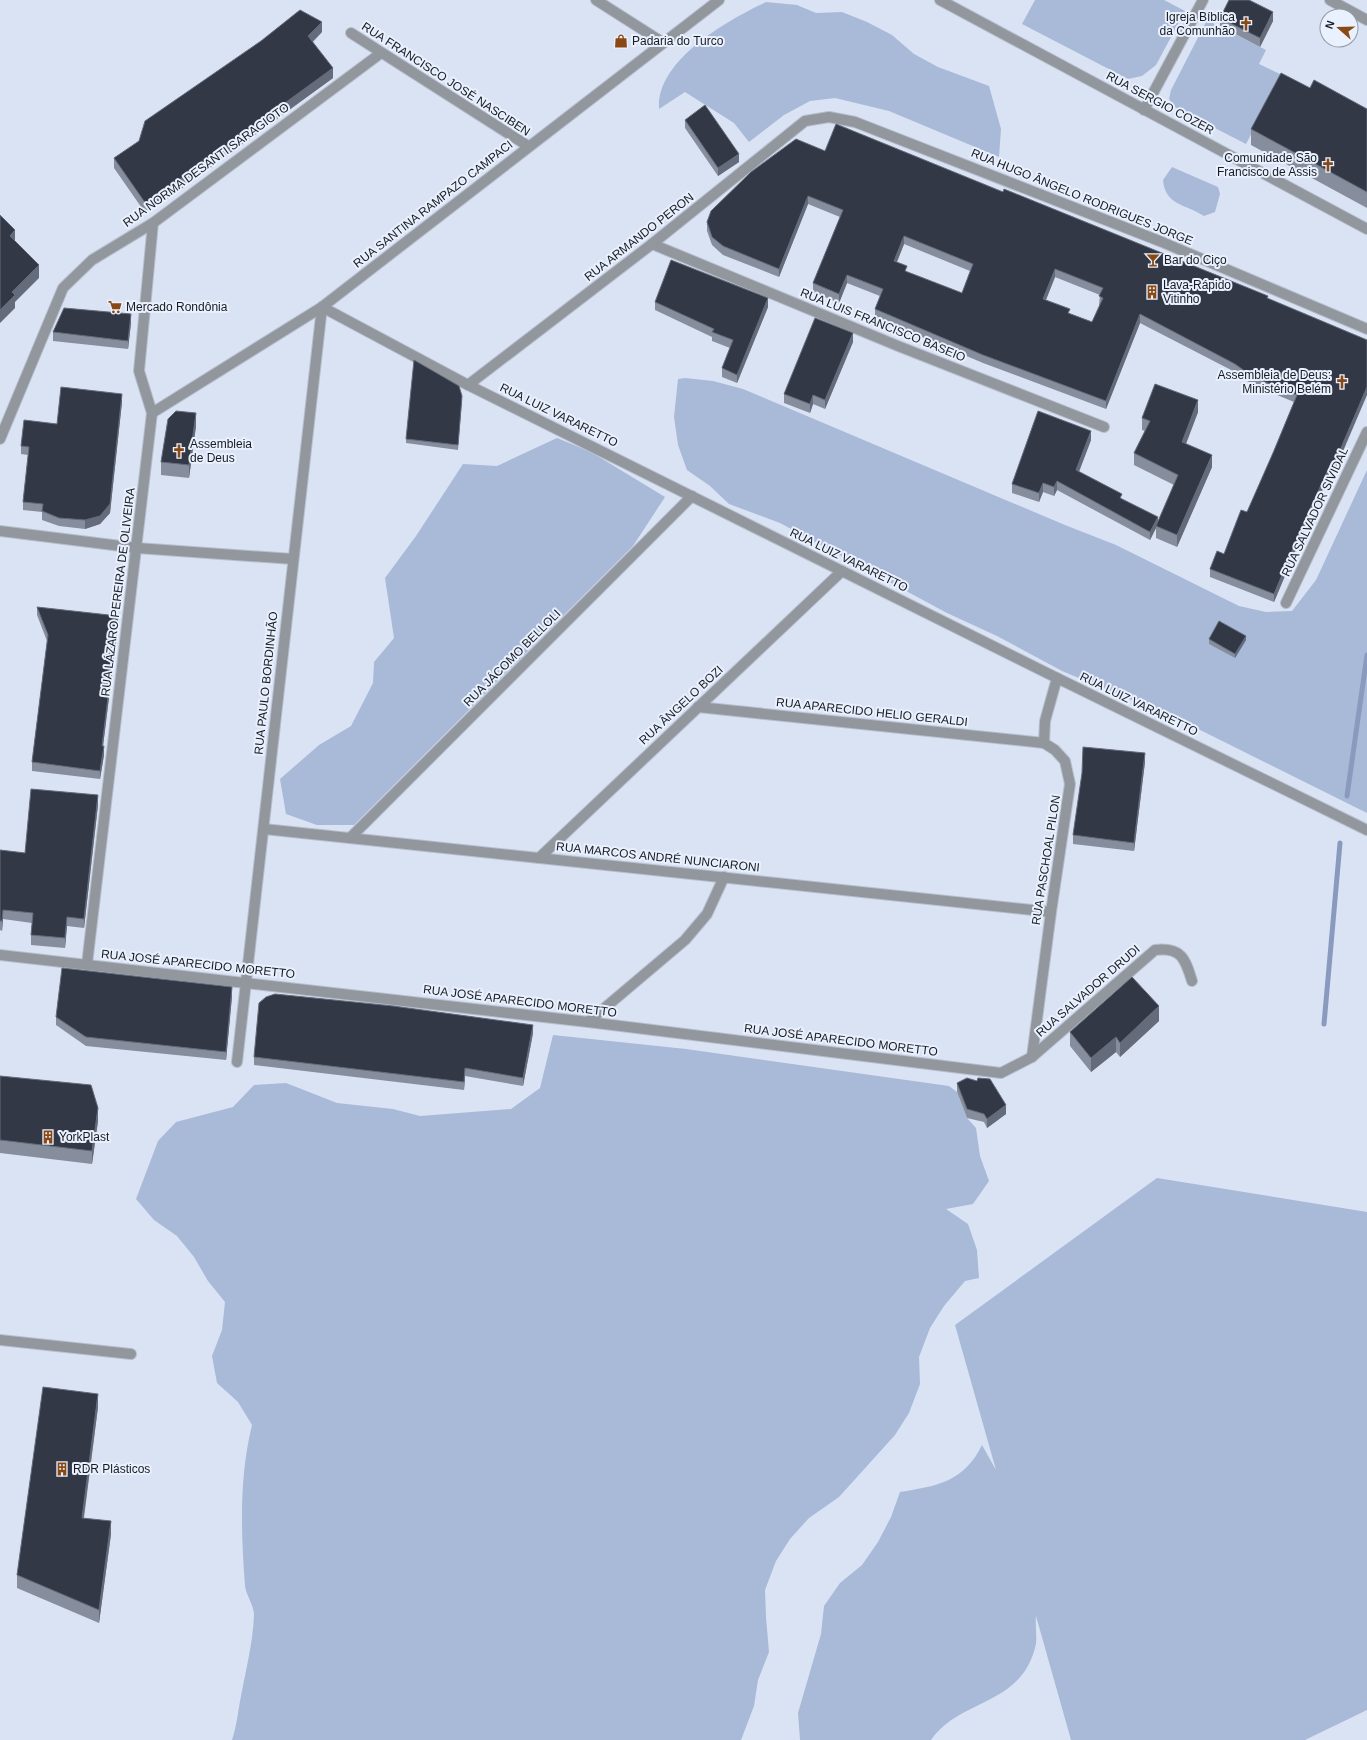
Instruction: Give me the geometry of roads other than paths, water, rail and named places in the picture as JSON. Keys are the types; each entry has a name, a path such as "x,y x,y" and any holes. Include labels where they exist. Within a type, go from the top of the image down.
{"street":[{"path":"596,0 662,42"},
{"name":"RUA SANTINA RAMPAZO CAMPACI","path":"152,412 322,307 718,0"},
{"name":"RUA SERGIO COZER","path":"940,0 1367,229"},
{"path":"1144,110 1203,0"},
{"path":"1330,0 1367,20"},
{"name":"RUA FRANCISCO JOSÉ NASCIBEN","path":"351,33 528,146"},
{"name":"RUA NORMA DESANTI SARAGIOTO","path":"0,439 63,288 92,260 153,223 381,53"},
{"name":"RUA ARMANDO PERON","path":"468,385 652,244 805,121 829,117"},
{"name":"RUA HUGO ÂNGELO RODRIGUES JORGE","path":"829,117 855,122 1162,242 1367,329"},
{"name":"RUA LÁZARO PEREIRA DE OLIVEIRA","path":"87,964 152,412 139,370 153,223"},
{"name":"RUA LUIS FRANCISCO BASEIO","path":"652,244 898,346 1104,427"},
{"name":"RUA LUIZ VARARETTO","path":"322,307 468,385 1057,678 1367,830"},
{"name":"RUA PAULO BORDINHÃO","path":"237,1062 322,307"},
{"name":"RUA SALVADOR SIVIDAL","path":"1286,603 1367,432"},
{"name":"RUA JÁCOMO BELLOLI","path":"350,838 692,496"},
{"path":"0,531 137,548 293,559"},
{"name":"RUA ÂNGELO BOZI","path":"539,858 842,571"},
{"path":"1044,743 1045,721 1057,678"},
{"name":"RUA APARECIDO HELIO GERALDI","path":"698,707 1044,743"},
{"name":"RUA PASCHOAL PILON","path":"1032,1057 1070,784 1065,761 1055,750 1044,743"},
{"name":"RUA MARCOS ANDRÉ NUNCIARONI","path":"264,829 1051,912"},
{"path":"588,1022 685,940 707,914 724,877"},
{"name":"RUA SALVADOR DRUDI","path":"1032,1057 1155,950 1168,949 1179,954 1187,966 1192,981"},
{"name":"RUA JOSÉ APARECIDO MORETTO","path":"0,955 588,1022 1002,1073 1032,1057"},
{"path":"0,1340 131,1354"}],"waterway":[{"path":"1347,796 1367,655"},
{"path":"1324,1024 1340,843"}],"place":[{"name":"Igreja Bíblica da Comunhão","path":"1246,24"},
{"name":"Padaria do Turco","path":"621,41"},
{"name":"Comunidade São Francisco de Assis","path":"1328,165"},
{"name":"Bar do Ciço","path":"1153,260"},
{"name":"Lava-Rápido Vitinho","path":"1152,292"},
{"name":"Mercado Rondônia","path":"115,307"},
{"name":"Assembleia de Deus: Ministério Belém","path":"1342,382"},
{"name":"Assembleia de Deus","path":"179,451"},
{"name":"YorkPlast","path":"48,1137"},
{"name":"RDR Plásticos","path":"62,1469"}]}
